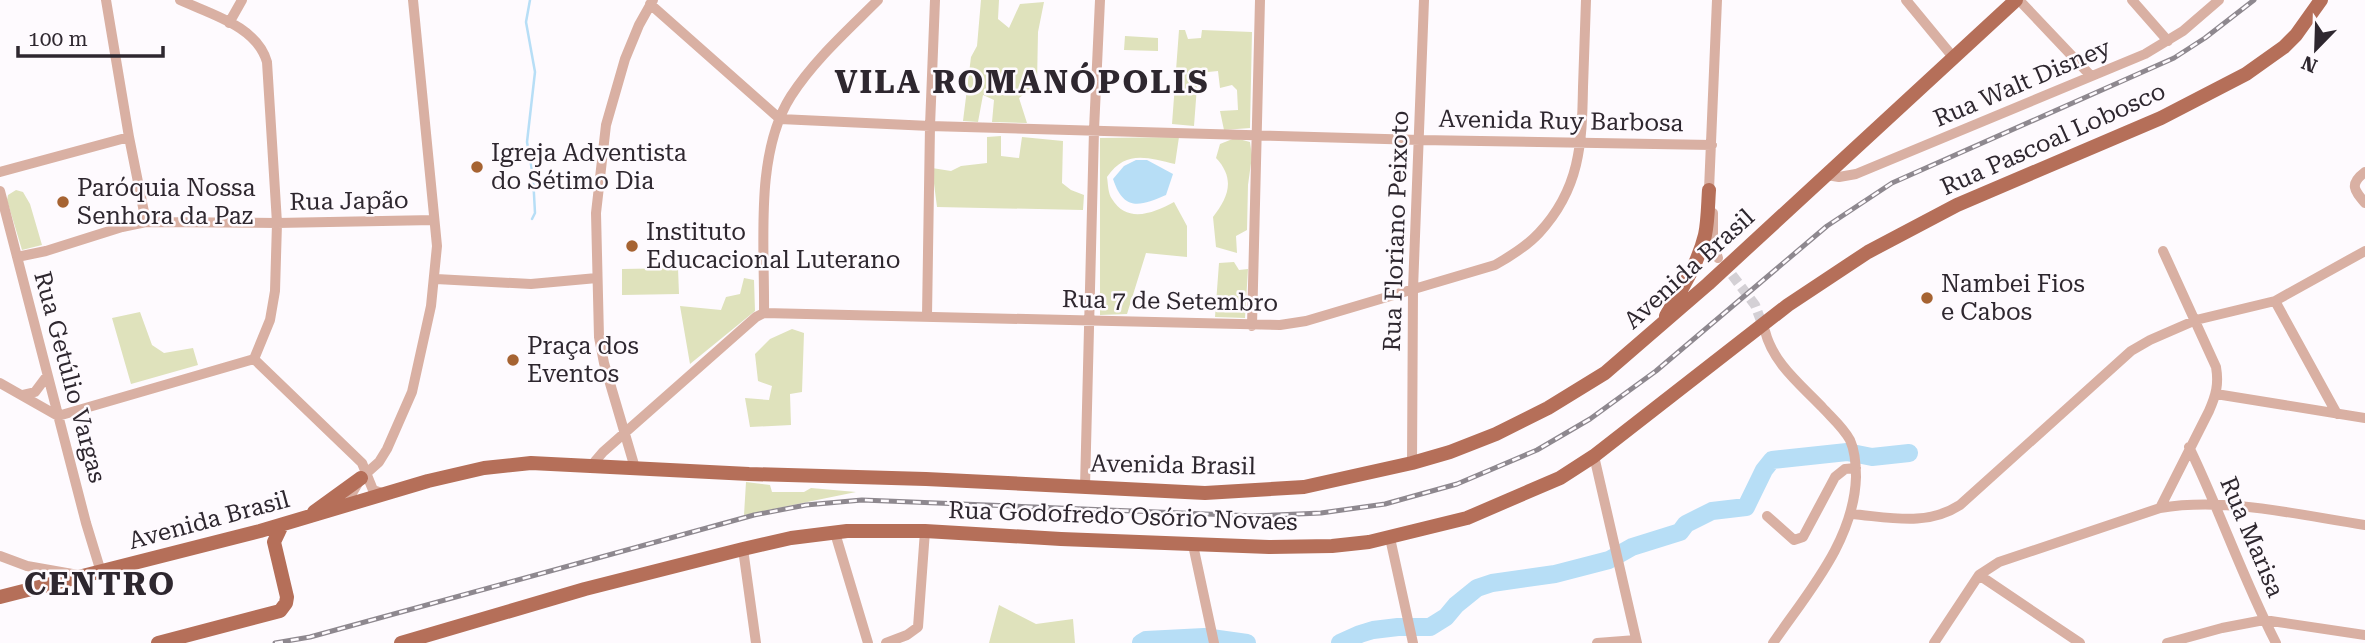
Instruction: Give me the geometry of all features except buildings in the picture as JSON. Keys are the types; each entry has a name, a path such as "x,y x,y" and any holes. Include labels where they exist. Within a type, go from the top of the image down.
{"main road":[{"name":"Avenida Brasil","path":"0,597 260,531 428,481 522,472 546,464 1205,493 1304,487 1450,452 1496,434 1548,408 1605,373 1708,284 1867,135 2017,0"},
{"name":"Rua Pascoal Lobosco","path":"1788,305 1886,241 1957,205 2161,118 2246,74 2284,47 2321,0"},
{"path":"1658,329 1687,279 1701,247 1705,234 1709,190"},
{"name":"Rua Godofredo Osório Novaes","path":"401,643 426,640 585,589 792,538 835,533 925,531 1269,547 1332,546 1390,538 1467,517 1560,478 1594,456 1788,305"},
{"path":"304,518 365,476"},
{"path":"158,643 270,615 284,607 287,597 274,542 282,525"},
{"path":"260,531 274,542"}],"street":[{"path":"106,0 146,222"},
{"path":"0,383 58,416 254,359 273,306 277,223 267,62 261,46 253,38 229,23 180,0"},
{"path":"229,23 242,0"},
{"path":"344,507 365,476 379,462 396,434 412,391 436,279 437,246 413,0"},
{"path":"591,466 603,452 756,317 764,313 765,195 769,161 780,119 792,95 818,62 878,0"},
{"path":"927,316 935,0"},
{"path":"1085,486 1100,0"},
{"path":"1252,326 1260,0"},
{"name":"Rua Floriano Peixoto","path":"1412,463 1413,289 1424,0"},
{"name":"Rua 7 de Setembro","path":"764,313 1280,326 1306,321 1482,270 1519,250 1538,234 1557,211 1572,181 1582,143 1586,0"},
{"path":"1717,0 1709,190 1714,220 1713,243 1718,258"},
{"path":"1906,0 1953,57"},
{"path":"2017,0 2091,76"},
{"path":"2132,0 2168,41"},
{"name":"Rua Walt Disney","path":"1827,175 1839,177 1856,174 2135,59 2168,41 2220,0"},
{"path":"635,468 599,337 596,214 606,125 625,59 651,2 780,119"},
{"name":"Avenida Ruy Barbosa","path":"780,119 1420,140 1712,145"},
{"path":"0,172 129,137"},
{"path":"2365,172 2356,179 2354,186 2356,193 2365,203"},
{"name":"Rua Getúlio Vargas","path":"0,191 2,207 101,572"},
{"name":"Rua Japão","path":"17,257 146,222 434,220"},
{"path":"2160,508 2216,394 2219,381 2216,367 2196,320 2163,250"},
{"path":"1851,514 1916,520 1947,514 2131,351 2196,320 2275,300 2365,251"},
{"path":"436,279 531,284 597,278"},
{"path":"2275,300 2337,414"},
{"path":"1765,331 1768,345 1774,355 1844,431 1853,449 1856,466 1855,496 1851,514 1833,554 1773,643"},
{"path":"254,359 362,463 365,476 373,490 385,494"},
{"path":"22,395 35,392 47,376"},
{"path":"2216,394 2365,418"},
{"name":"Rua Marisa","path":"2189,447 2276,643"},
{"path":"1594,456 1637,641 1597,643"},
{"path":"1767,516 1787,536 1794,540 1803,537 1835,477 1845,469 1856,466"},
{"path":"1934,643 1979,575 1999,562 2160,508 2180,504 2216,503 2365,525"},
{"path":"886,643 907,635 918,627 925,531"},
{"path":"835,533 867,643"},
{"path":"1390,538 1412,638"},
{"path":"1193,545 1214,638"},
{"path":"743,549 756,643"},
{"path":"0,556 27,566 84,576"},
{"path":"1979,575 2080,643"},
{"path":"2167,643 2264,620 2365,635"}],"green space":[{"path":"981,0 999,0 998,19 1009,28 1020,4 1044,2 1038,32 1037,84 1019,98 1027,123 992,122 994,100 983,95 978,122 963,121 971,57 977,46"},
{"path":"1179,30 1185,30 1188,39 1201,38 1202,30 1252,32 1250,128 1224,130 1220,111 1238,110 1237,90 1232,85 1220,88 1218,71 1198,73 1194,126 1172,124"},
{"path":"1125,36 1158,38 1158,51 1124,50"},
{"path":"1001,136 1001,156 1019,158 1022,137 1063,141 1062,183 1084,195 1083,210 937,207 932,168 951,171 961,166 987,163 987,137"},
{"path":"1179,137 1175,164 1147,158 1130,159 1114,168 1107,177 1111,197 1125,212 1141,214 1174,202 1187,226 1187,257 1146,253 1127,314 1100,315 1100,138"},
{"path":"1235,138 1250,142 1252,156 1247,230 1236,236 1237,253 1216,247 1213,217 1223,203 1228,188 1226,173 1216,158 1220,144"},
{"path":"16,190 23,192 30,204 42,245 22,250 7,200 8,195"},
{"path":"1234,262 1239,270 1248,269 1245,318 1215,317 1219,263"},
{"path":"678,268 679,294 622,295 622,269"},
{"path":"744,278 754,280 755,311 690,364 680,306 721,310 726,297 740,294"},
{"path":"140,312 152,345 164,353 193,348 198,365 131,384 112,318"},
{"path":"792,329 804,333 802,392 790,394 791,425 750,427 745,398 769,400 772,386 758,381 755,354 770,339"},
{"path":"746,482 770,485 772,492 804,492 811,488 856,492 744,515"},
{"path":"999,605 1036,624 1073,619 1075,643 989,643"}],"water":[{"path":"1136,160 1147,160 1173,174 1166,195 1134,204 1122,197 1113,179 1124,166"}],"waterway":[{"path":"530,0 526,22 535,72 527,142 533,176 535,213 532,219"},
{"path":"1340,643 1373,630 1430,627 1446,617 1477,588 1492,583 1555,574 1609,560 1632,547 1680,532 1686,524 1712,511 1746,507 1764,470 1772,460 1847,452 1872,457 1909,453"},
{"path":"1141,643 1146,640 1204,637 1247,643"}],"tunnel":[{"path":"1723,263 1755,305 1764,329"}],"railway":[{"path":"275,643 310,637 754,515 806,505 862,500 1255,516 1321,513 1385,504 1457,484 1537,450 1590,419 1656,371 1827,226 1892,183 2174,58 2254,0"}],"place":[{"name":"Igreja Adventista do Sétimo Dia","path":"477,167"},
{"name":"Paróquia Nossa Senhora da Paz","path":"63,202"},
{"name":"Instituto Educacional Luterano","path":"632,246"},
{"name":"Nambei Fios e Cabos","path":"1927,298"},
{"name":"Praça dos Eventos","path":"513,360"}],"district":[{"name":"VILA ROMANÓPOLIS","path":"1022,82"},
{"name":"CENTRO","path":"100,584"}]}
